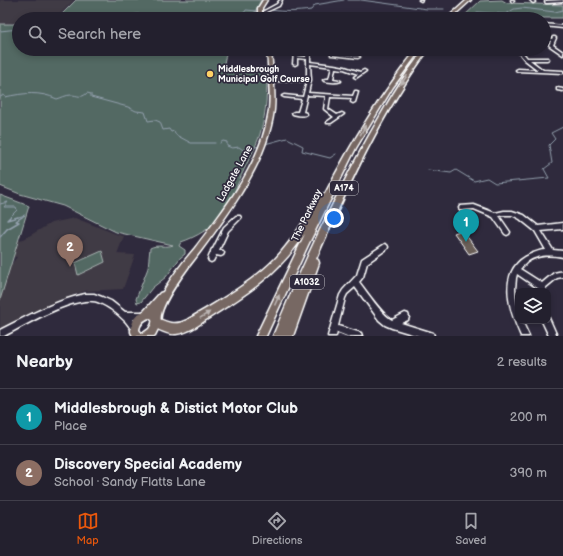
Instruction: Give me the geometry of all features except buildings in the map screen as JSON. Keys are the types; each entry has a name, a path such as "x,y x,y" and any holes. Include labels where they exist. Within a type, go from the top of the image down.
{"highway":[{"path":"456,12 469,0"},
{"path":"462,12 476,0"},
{"name":"The Parkway","path":"261,336 306,239 344,164 380,103 413,56"},
{"name":"A174","path":"278,336 326,228 362,154 392,99 422,56"},
{"name":"A174","path":"156,321 170,329 177,329 189,324 247,288 266,273 282,257 300,234 332,179 344,164"},
{"name":"A1032","path":"288,336 326,228"}],"main road":[{"path":"260,12 260,8 265,0"},
{"name":"Ladgate Lane","path":"144,315 168,290 220,219 247,175 264,141 271,112 272,80 270,56"},
{"name":"Ladgate Lane","path":"156,321 158,310 168,290"},
{"path":"144,315 153,315 156,321 152,332 140,334 136,324 144,315"}],"street":[{"path":"266,12 278,5 280,0"},
{"path":"546,2 563,1"},
{"path":"558,26 557,23 563,23"},
{"path":"551,26 563,27"},
{"path":"551,45 563,54"},
{"path":"294,113 302,114 304,96 309,80 308,58 295,56 296,64"},
{"path":"350,56 358,57"},
{"path":"524,56 542,71"},
{"path":"526,59 547,59"},
{"path":"308,63 334,66 362,72 356,77"},
{"path":"331,80 334,66"},
{"path":"518,70 563,72"},
{"path":"557,71 563,76"},
{"path":"272,80 309,80"},
{"path":"325,80 339,81"},
{"path":"558,89 563,90"},
{"path":"284,96 328,95 354,99 356,92"},
{"path":"328,95 326,109 337,117"},
{"path":"329,122 342,114"},
{"path":"462,208 474,207 496,215 512,213 522,217 537,229 552,253"},
{"path":"496,215 507,232"},
{"path":"211,259 217,252 231,224 238,218"},
{"path":"220,219 231,224"},
{"path":"537,229 563,226"},
{"path":"358,336 333,332 342,297 344,292 355,282 361,273 364,261 385,247"},
{"path":"525,336 517,322 512,304 512,278 516,270 530,257 539,254 563,254"},
{"path":"516,270 541,288"},
{"path":"543,288 556,275 563,274"},
{"path":"355,282 382,317 392,324 430,336"},
{"path":"0,334 66,302 81,297 98,298 126,315 140,334"},
{"path":"126,315 144,315"},
{"path":"392,324 405,317"},
{"path":"547,324 553,336"}],"shaded area":[{"path":"0,0 74,0 62,12 12,12 12,23 0,24"},
{"path":"75,218 124,236 117,254 135,255 123,289 85,291 76,294 0,330 0,281 1,277 17,257 9,256 14,241 24,239 51,223"}],"green space":[{"path":"76,0 261,0 255,12 64,12"},
{"path":"502,0 507,3 563,5 563,18 551,18 551,12 468,12 480,1"},
{"name":"Middlesbrough Municipal Golf Course","path":"0,24 12,24 12,56 226,56 223,68 267,68 267,93 260,134 228,207 220,218 210,227 198,235 181,242 179,246 185,250 185,254 180,258 166,277 152,288 141,302 137,303 136,299 148,268 150,248 156,246 173,245 116,232 63,206 20,194 0,186"},
{"path":"0,195 29,206 0,300"},
{"path":"102,251 105,262 78,275 75,263"}],"waterway":[{"path":"270,10 290,12 311,10 315,5 344,0"},
{"path":"348,0 360,0"},
{"path":"361,0 427,9 444,9"},
{"path":"509,12 514,9 522,8 555,12 563,10"},
{"path":"245,12 246,10 257,11"},
{"path":"0,31 12,30"},
{"path":"0,97 4,95 5,97 18,94 38,94 51,96 57,99 69,95 81,96 87,93 91,94 91,97 128,107 136,111 145,112 148,121 155,120 160,122 163,130 169,129 171,132 174,131 176,135 191,143 215,143"},
{"path":"428,170 451,173 456,170 474,181 487,178 495,183 549,178 544,169 552,163 549,145 555,139 551,133 563,127"},
{"path":"265,144 287,138 303,146 302,151 330,158 336,154"},
{"path":"220,143 223,141 227,142 227,146 232,148 239,147 243,150 260,146"},
{"path":"0,204 8,202 4,207 16,207 17,210 7,220 18,217"},
{"path":"15,218 25,215 21,218"},
{"path":"0,237 7,229 19,222 16,221 22,217"}],"place":[{"name":"Middlesbrough Municipal Golf Course","path":"210,74"},
{"name":"Middlesbrough & Distict Motor Club","path":"466,242"},
{"name":"Discovery Special Academy","path":"70,267"}]}
